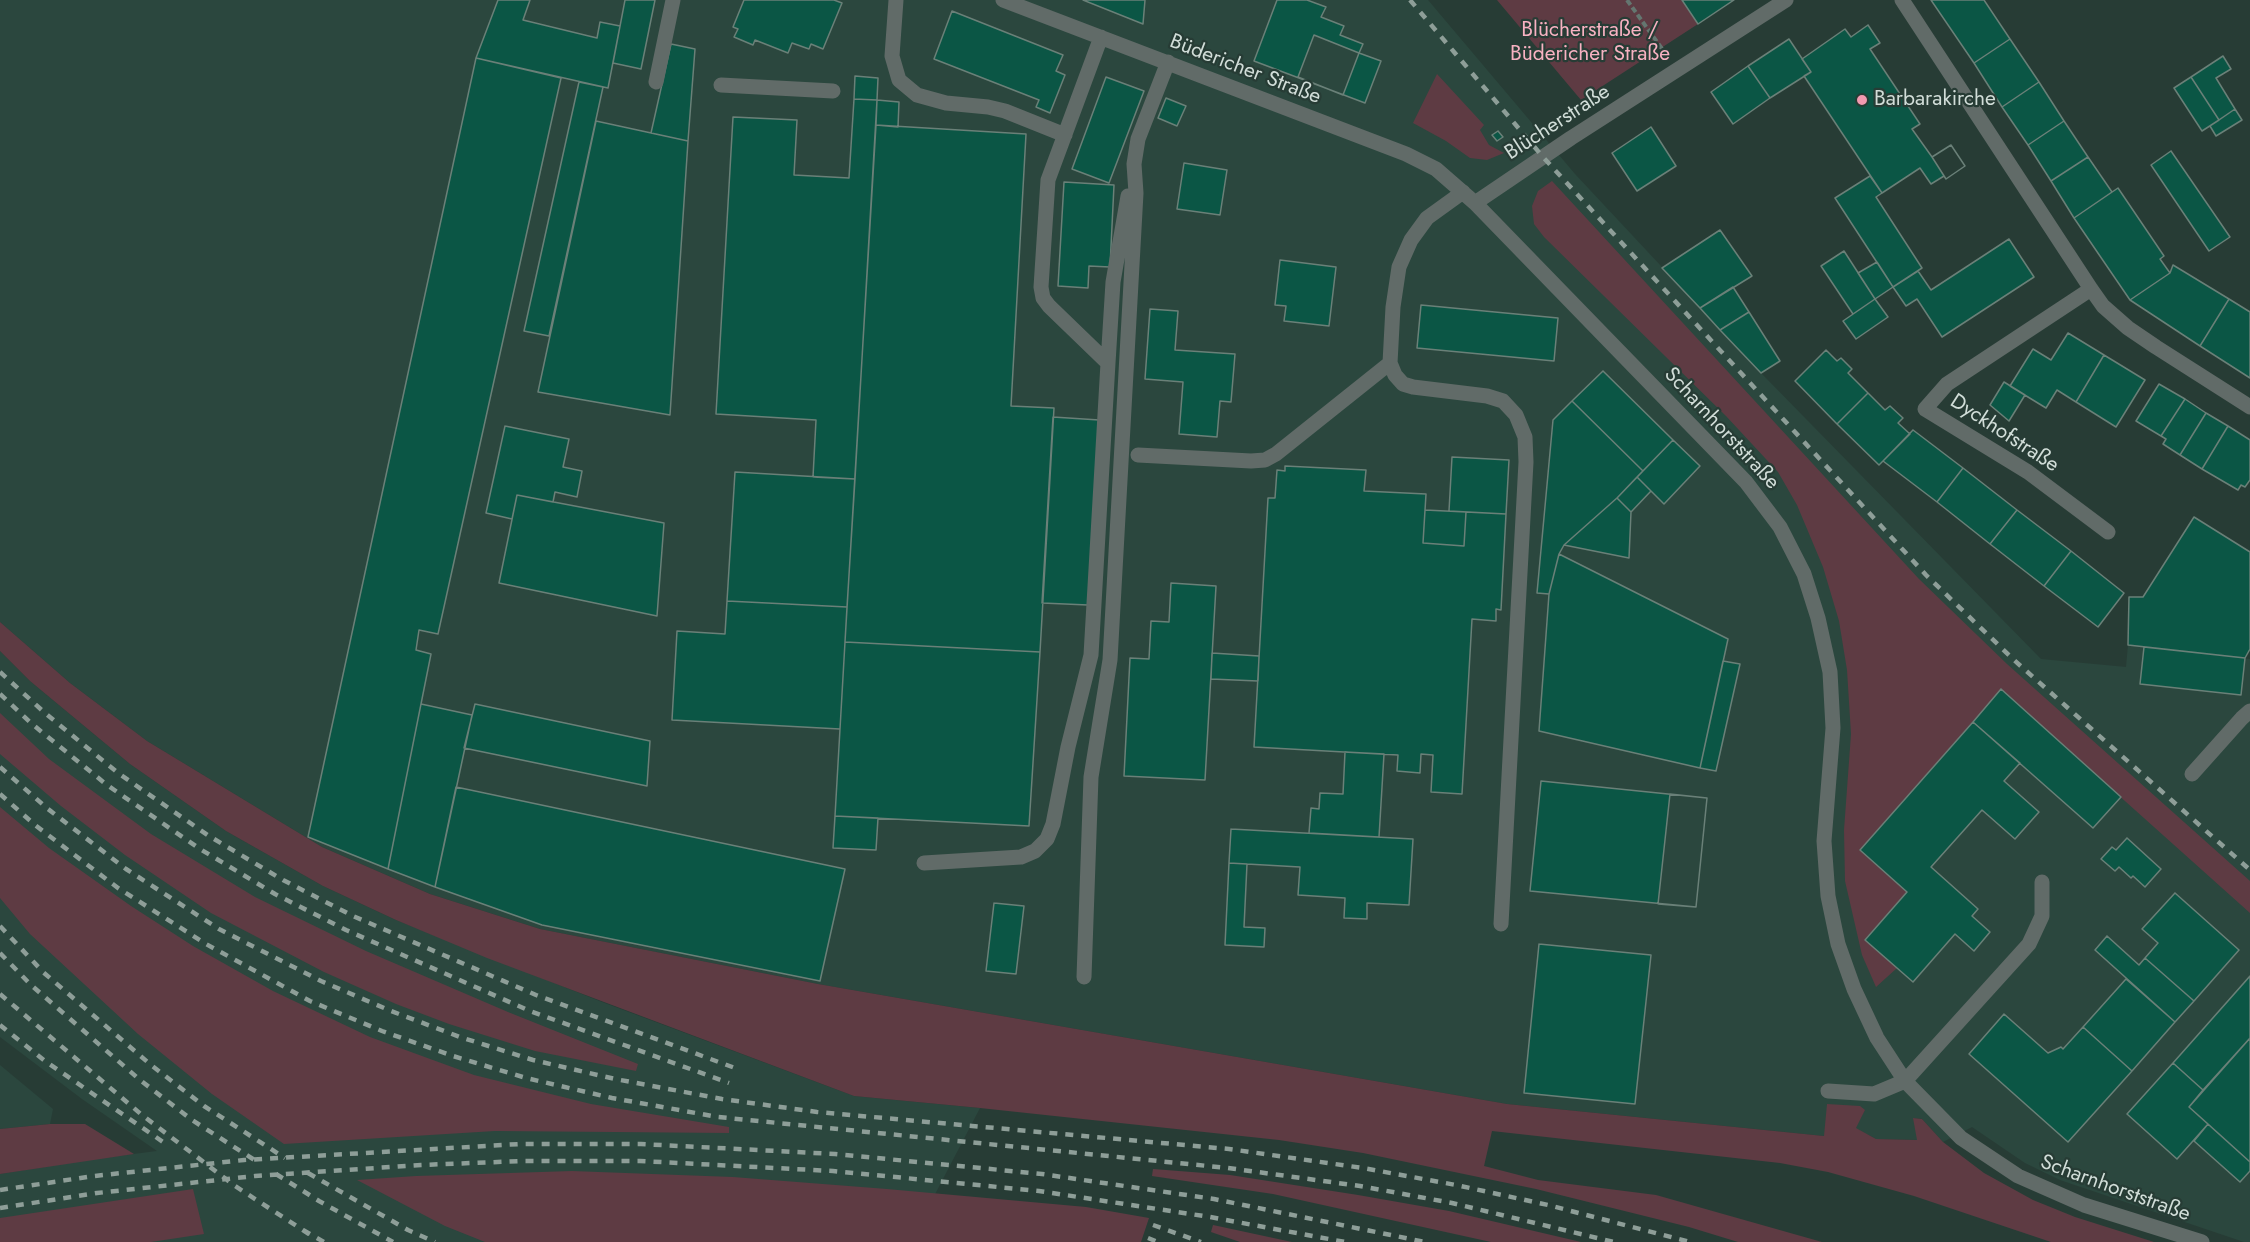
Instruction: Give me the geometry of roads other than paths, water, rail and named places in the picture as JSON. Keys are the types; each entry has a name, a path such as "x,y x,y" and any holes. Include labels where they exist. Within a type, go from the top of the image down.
{"street":[{"path":"656,82 673,0"},
{"path":"896,0 892,56 899,80 917,95 946,103 1005,111 1065,135"},
{"name":"Büdericher Straße","path":"1003,0 1406,154 1436,169 1475,203"},
{"name":"Blücherstraße","path":"1475,203 1786,0"},
{"path":"1902,0 2103,306 2128,328 2250,407"},
{"path":"1101,37 1048,180 1041,287 1043,298 1108,363"},
{"path":"924,863 1021,857 1035,851 1047,839 1053,824 1091,655 1113,282 1138,139 1168,63"},
{"path":"721,85 832,91"},
{"path":"1084,977 1091,777 1110,660 1136,193 1134,164"},
{"path":"1463,192 1427,218 1411,240 1399,267 1393,307 1390,363 1395,375 1403,384 1487,396 1503,401 1516,415 1525,437 1526,462 1501,924"},
{"name":"Scharnhorststraße","path":"1475,203 1746,482 1780,527 1804,574 1818,618 1830,672 1833,728 1824,841 1828,896 1838,944 1854,989 1877,1038 1905,1082 1961,1138 2018,1176 2084,1205 2202,1242"},
{"name":"Dyckhofstraße","path":"2091,289 1947,384 1925,409 2028,472 2109,532"},
{"path":"1138,455 1265,460 1276,454 1390,363"},
{"path":"2193,774 2250,711"},
{"path":"1063,774 1091,777"},
{"path":"1828,1091 1874,1094 1905,1082 2029,944 2042,916 2042,882"}],"railway":[{"path":"1410,0 1543,157 1926,575 2014,660 2250,870"},
{"path":"0,672 45,713 118,773 209,836 283,880 353,916 536,995 735,1068"},
{"path":"0,694 32,724 107,785 200,849 275,894 346,930 530,1011 729,1083"},
{"path":"0,767 48,809 126,869 219,929 321,981 391,1011 460,1037 533,1060 615,1079 722,1099 817,1112 1229,1149 1363,1168 1548,1205 1690,1242"},
{"path":"0,794 35,825 118,888 206,944 310,1001 382,1031 526,1078 612,1098 718,1117 1228,1168 1360,1186 1452,1203 1614,1242"},
{"path":"0,926 43,972 151,1065 204,1106 285,1158"},
{"path":"0,953 31,985 140,1080 192,1120 256,1161"},
{"path":"0,994 142,1115 235,1186 309,1234"},
{"path":"0,1025 45,1061 166,1144"},
{"path":"0,1190 94,1176 244,1160 520,1144 641,1144 835,1154 1042,1174 1214,1199 1425,1242"},
{"path":"0,1208 97,1193 255,1176 523,1161 640,1161 833,1171 1039,1191 1210,1217 1345,1242"},
{"path":"308,1173 408,1230 435,1242"},
{"path":"276,1174 393,1242"},
{"path":"1153,1225 1201,1242"},
{"path":"303,1230 324,1242"},
{"path":"1148,1238 1158,1242"}],"place":[{"name":"Barbarakirche","path":"1862,100"}],"park label":[{"name":"Blücherstraße / Büdericher Straße","path":"1590,43"}]}
